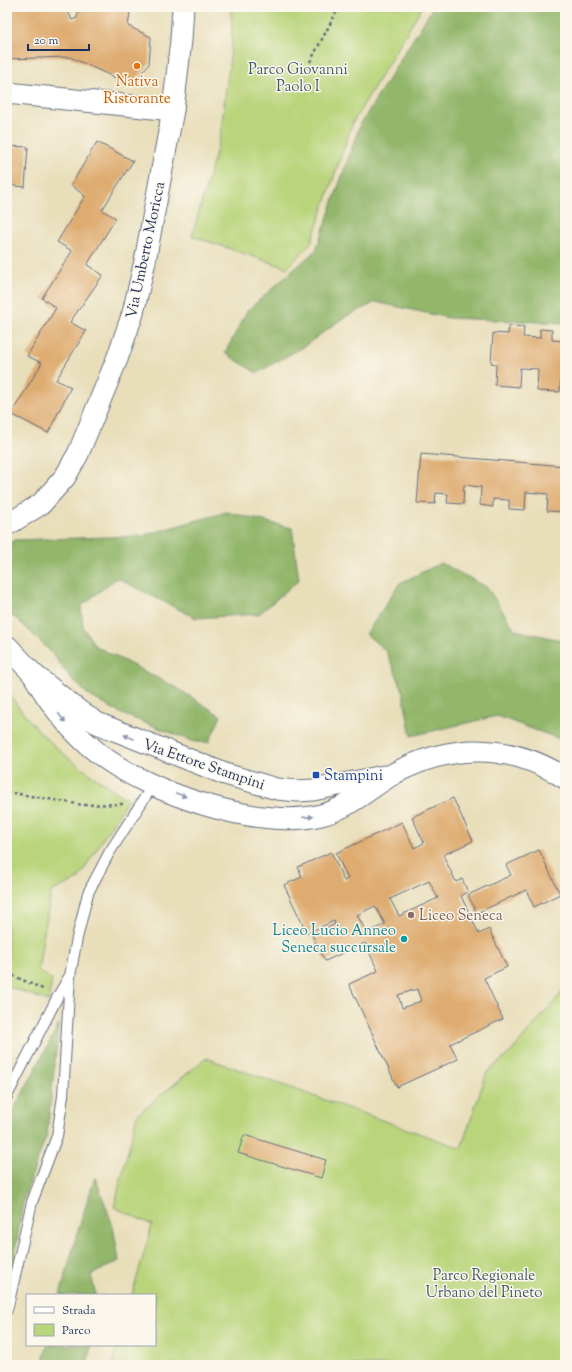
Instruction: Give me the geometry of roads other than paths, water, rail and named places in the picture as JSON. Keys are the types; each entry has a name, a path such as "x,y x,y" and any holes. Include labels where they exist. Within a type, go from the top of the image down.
{"street":[{"name":"Via Umberto Moricca","path":"7,525 41,504 57,489 78,454 109,382 133,313 142,278 173,110 183,7"},
{"path":"7,93 173,110"},
{"name":"Via Ettore Stampini","path":"7,646 33,674 79,711 107,729 233,777 257,784 288,790 306,791 395,773 445,754 481,750 495,751 526,758 541,764 565,778"},
{"name":"Via Ettore Stampini","path":"33,674 57,712 79,736 110,762 153,785 213,807 249,815 285,818 321,815 340,808 395,773"}],"lane":[{"path":"7,1310 32,1202 57,1136 63,1096 70,976 77,938 88,893 109,853 153,785"},
{"path":"7,1096 58,996 70,976"}],"place":[{"name":"Nativa Ristorante","path":"137,66"},
{"name":"Stampini","path":"316,775"},
{"name":"Liceo Seneca","path":"411,915"},
{"name":"Liceo Lucio Anneo Seneca succursale","path":"404,939"}],"park label":[{"name":"Parco Giovanni Paolo I","path":"298,78"},
{"name":"Parco Regionale Urbano del Pineto","path":"484,1284"}]}
